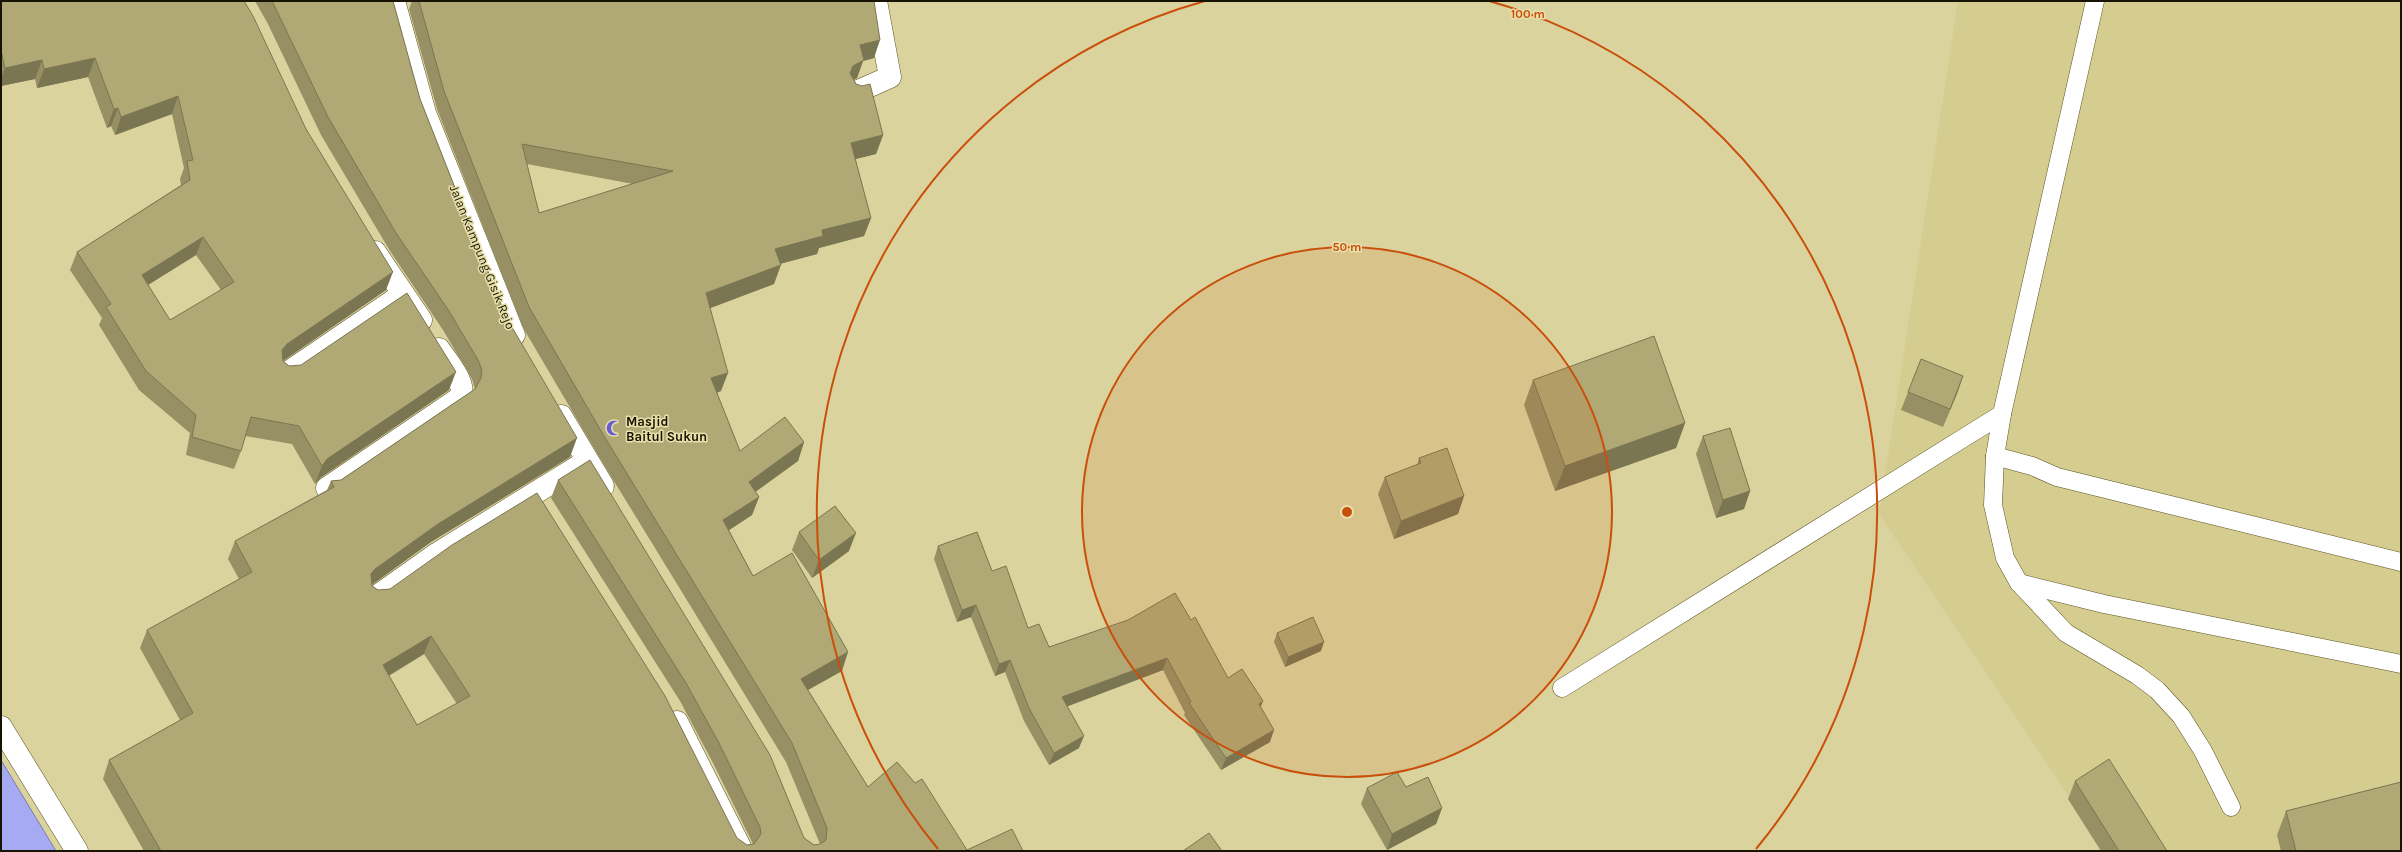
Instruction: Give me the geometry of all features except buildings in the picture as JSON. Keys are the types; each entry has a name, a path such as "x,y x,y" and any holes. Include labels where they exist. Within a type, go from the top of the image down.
{"street":[{"name":"Jalan Kampung Gisik Rejo","path":"394,1 425,113 511,331 523,352"},
{"path":"856,92 890,77 876,1"},
{"path":"327,488 461,397 463,392 461,385 432,336 363,232"},
{"path":"287,373 403,294"},
{"path":"551,399 612,502"},
{"path":"376,597 438,553 587,461"},
{"path":"534,494 547,514"},
{"path":"666,703 702,767 742,851"},
{"path":"1,727 77,851"}],"lane":[{"path":"2095,1 2002,414 1996,456 1993,505 2005,558 2019,583 2066,633 2137,675 2157,690 2181,716 2203,751 2231,807"},
{"path":"1562,688 2002,414"},
{"path":"1996,456 2032,466 2057,477 2401,562"},
{"path":"2019,583 2104,604 2401,664"}],"shaded area":[{"path":"1958,1 2401,1 2401,851 2106,851 1879,514"}],"water":[{"path":"1,760 56,851 1,851"}],"place":[{"name":"Masjid Baitul Sukun","path":"614,428"}]}
